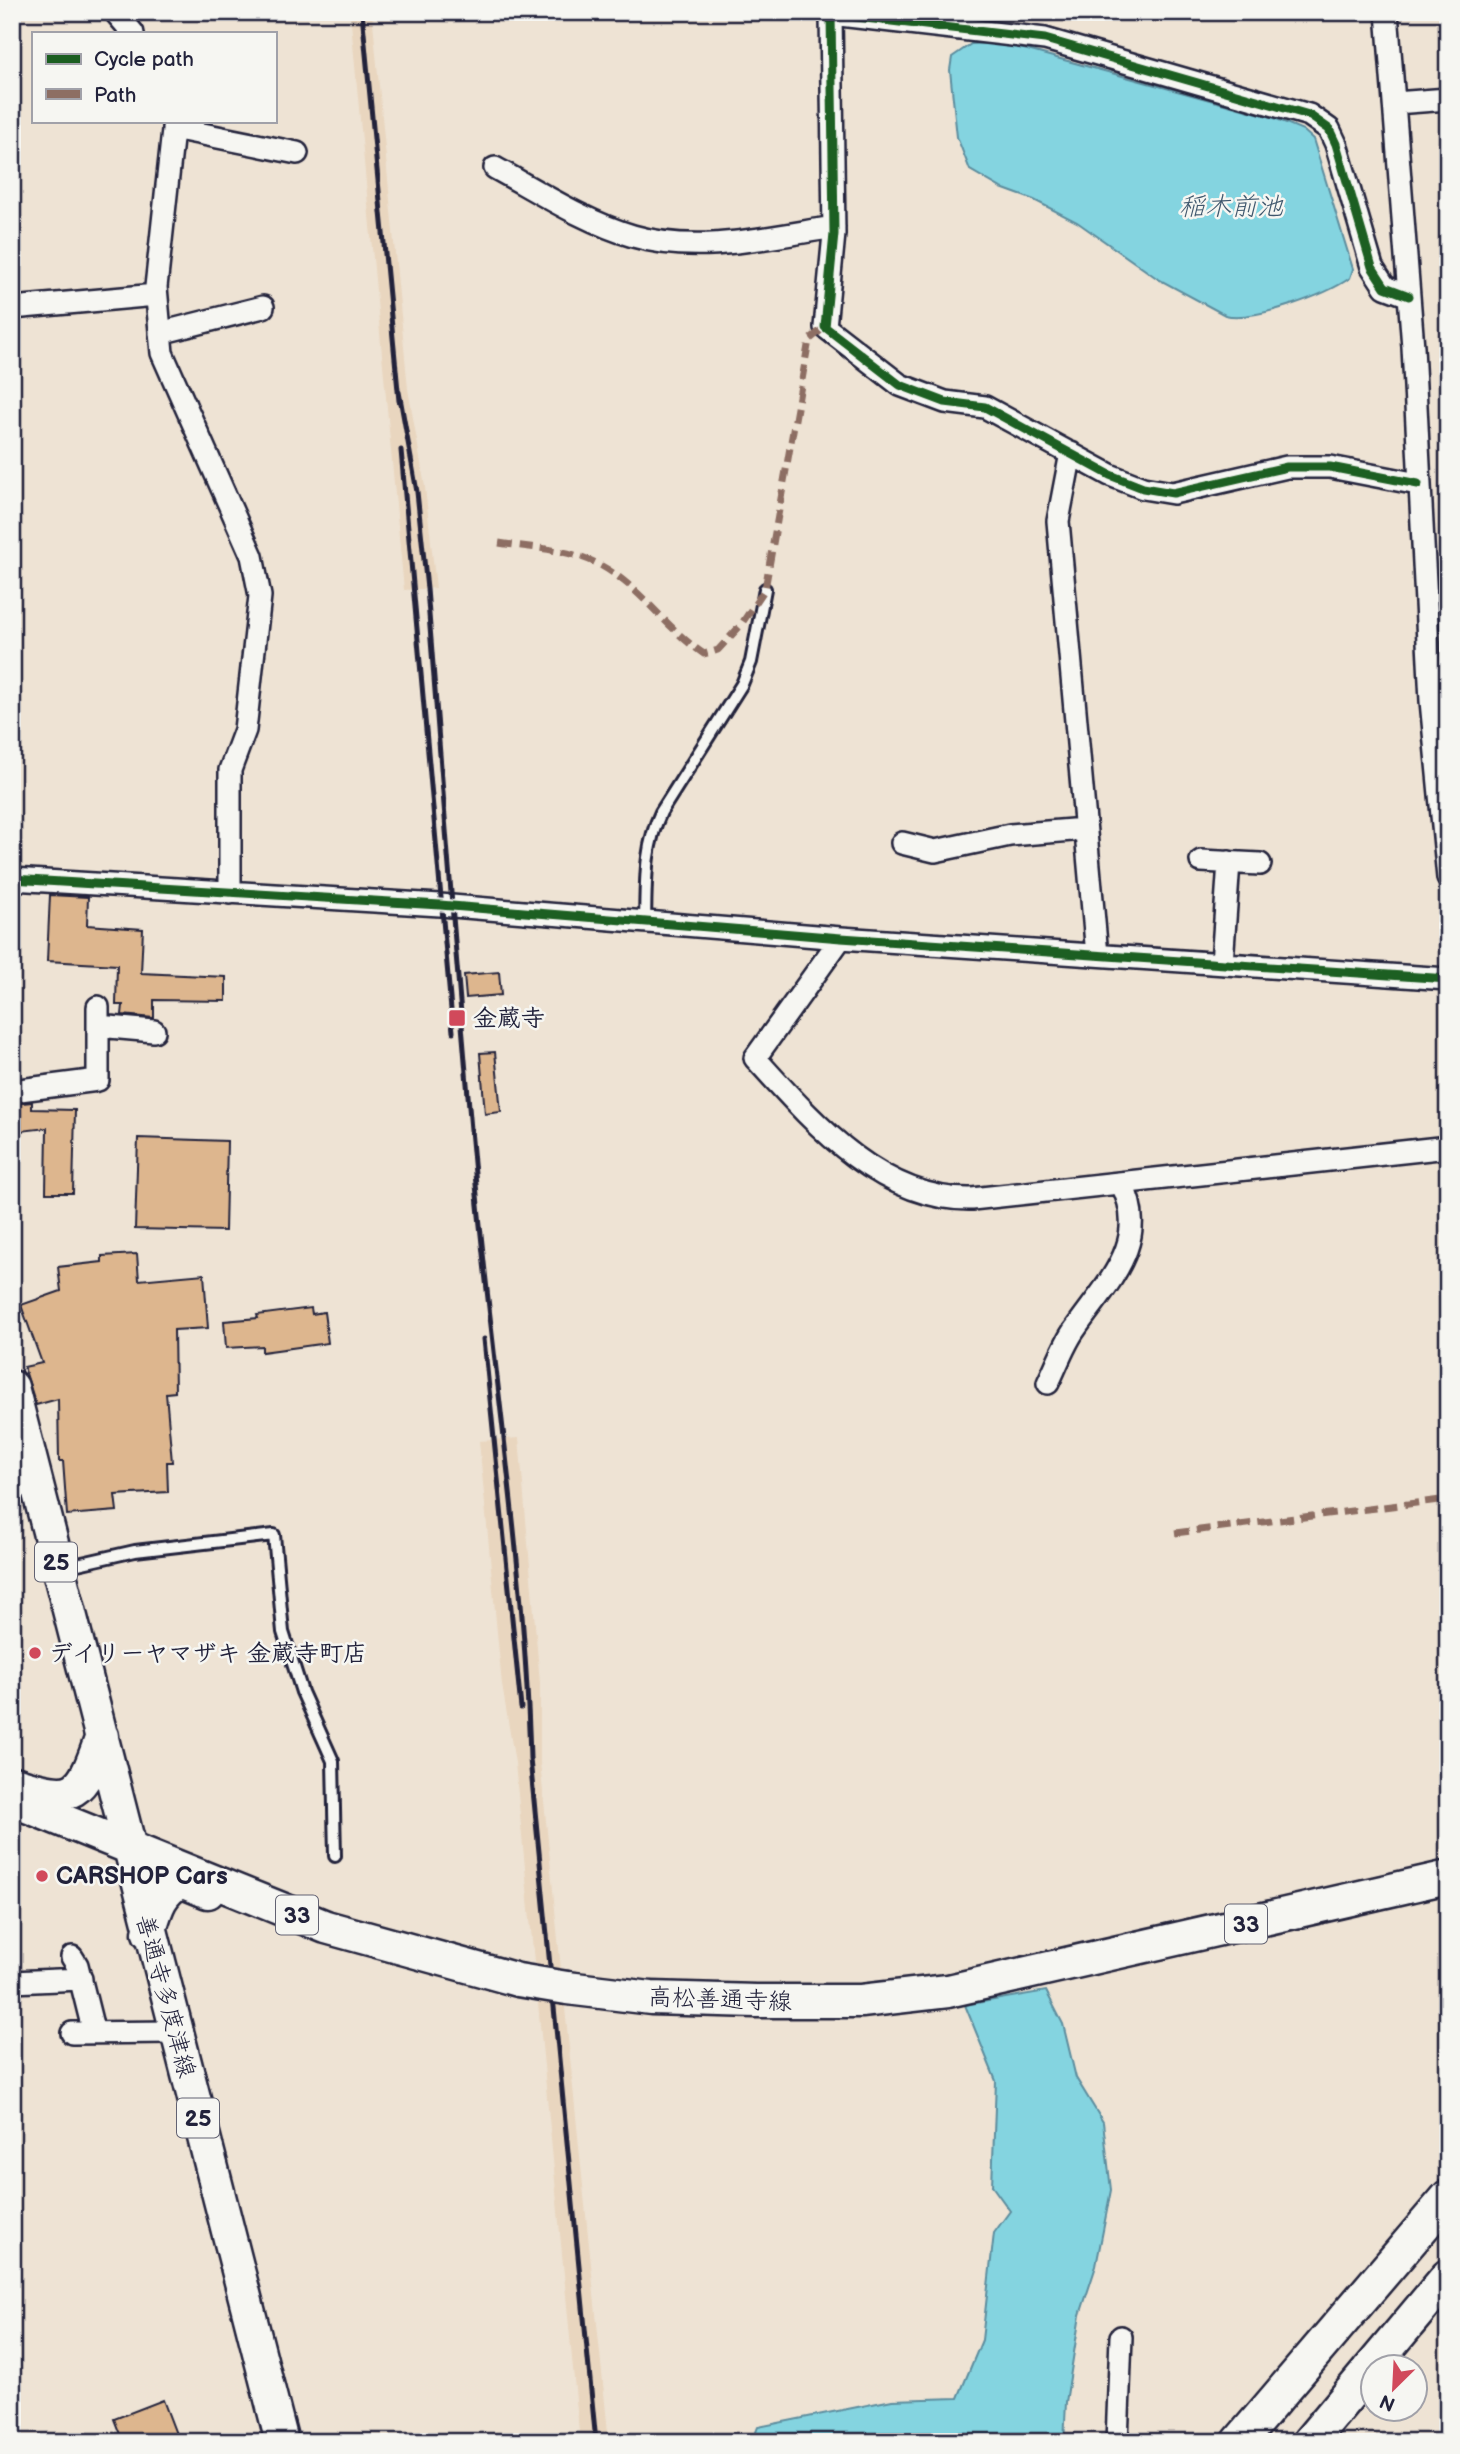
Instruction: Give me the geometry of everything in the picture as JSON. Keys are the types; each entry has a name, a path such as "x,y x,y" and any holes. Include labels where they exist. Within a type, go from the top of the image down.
{"highway":[{"path":"1239,2442 1448,2197"},
{"path":"1270,2442 1448,2220"},
{"path":"1309,2442 1448,2276"},
{"path":"1410,2352 1448,2306"},
{"path":"1336,2442 1358,2416"}],"main road":[{"name":"善通寺多度津線","path":"12,1387 102,1736 149,1933 282,2442"},
{"path":"12,1782 64,1795 79,1788 90,1772 102,1736"},
{"path":"83,1828 105,1821 111,1812 116,1793"},
{"name":"高松善通寺線","path":"12,1800 326,1927 518,1980 651,1998 861,2001 948,1991 1448,1877"},
{"path":"149,1933 158,1902 166,1891 181,1881 288,1922 326,1927"}],"street":[{"path":"115,12 132,32"},
{"path":"1387,12 1409,296 1430,687 1448,878"},
{"path":"1409,296 1385,287 1372,267 1336,144 1329,129 1309,115 1045,39 831,15 834,228 825,327 838,340 900,385 945,402 985,407 1132,484 1173,493 1287,467 1330,467 1418,484"},
{"path":"1395,103 1448,99"},
{"path":"230,893 230,770 245,730 260,596 252,556 162,353 156,295 173,124 297,153"},
{"path":"495,168 611,228 660,242 730,242 834,228"},
{"path":"12,307 156,295"},
{"path":"160,334 263,307"},
{"path":"1071,453 1058,521 1097,955"},
{"path":"901,843 935,851 1010,835 1085,829"},
{"path":"1201,860 1260,864"},
{"path":"1222,963 1229,862"},
{"path":"22,883 440,905 841,938 1448,979"},
{"path":"841,938 755,1058 819,1129 892,1180 920,1193 948,1200 1448,1147"},
{"path":"12,1091 54,1093 98,1080 98,1017 154,1031"},
{"path":"1048,1383 1073,1331 1100,1297 1133,1238 1130,1199 1121,1183"},
{"path":"72,1957 81,1979 94,2033"},
{"path":"12,1982 81,1979"},
{"path":"72,2033 175,2032"},
{"path":"1121,2337 1124,2438"}],"lane":[{"path":"645,923 646,853 651,834 661,812 742,684 751,662 765,589"},
{"path":"58,1569 135,1550 274,1535 283,1632 302,1692 333,1761 335,1856"}],"shaded area":[{"path":"350,12 372,12 408,389 425,487 436,588 404,590"},
{"path":"519,1438 540,1683 540,1762 609,2442 580,2442 515,1763 502,1685 479,1441"}],"water":[{"name":"稲木前池","path":"1002,43 1272,117 1303,130 1313,139 1353,269 1350,278 1289,306 1253,315 1225,315 1158,279 1077,222 1034,200 1001,188 970,170 957,137 950,70 952,57 971,44"},
{"path":"1046,1991 1063,2024 1076,2078 1103,2122 1111,2190 1096,2266 1080,2315 1066,2402 1064,2442 752,2442 758,2427 892,2400 958,2398 982,2340 994,2233 1010,2211 992,2186 996,2081 965,2005"}],"building":[{"path":"50,895 88,897 87,925 143,929 141,973 226,977 226,1001 154,1000 154,1018 122,1015 123,1005 116,1005 117,965 47,961"},
{"path":"499,972 501,995 466,998 464,975"},
{"path":"495,1052 501,1112 485,1114 480,1053"},
{"path":"32,1102 32,1109 75,1110 73,1193 46,1193 47,1128 12,1132 12,1104"},
{"path":"138,1138 227,1141 225,1231 135,1229"},
{"path":"137,1254 139,1280 204,1274 208,1328 174,1330 175,1392 166,1393 172,1462 167,1462 168,1492 115,1495 117,1511 67,1515 63,1461 59,1461 58,1399 36,1405 24,1367 42,1363 21,1305 61,1291 58,1267 102,1262 102,1256"},
{"path":"311,1308 312,1314 324,1312 328,1343 262,1352 262,1346 226,1348 224,1321"},
{"path":"163,2400 179,2442 123,2442 114,2419"}],"railway":[{"path":"362,12 399,401"},
{"path":"399,392 417,492 427,589 470,1119 516,1547 530,1759 596,2442"},
{"path":"401,450 453,1032"},
{"path":"484,1339 521,1708"}],"marked path":[{"path":"499,543 564,552 600,565 641,596 690,644 704,654 718,650 740,626 765,589 809,340 825,327"},
{"path":"1175,1533 1448,1499"}],"cycle path":[{"path":"1409,296 1385,287 1372,267 1336,144 1329,129 1309,115 1045,39 831,14 834,234 825,327 900,385 945,402 985,407 1110,475 1143,488 1173,493 1287,467 1330,467 1418,484"},
{"path":"12,879 440,905 841,938 1448,979"}],"place":[{"name":"金蔵寺","path":"457,1018"},
{"name":"デイリーヤマザキ 金蔵寺町店","path":"35,1653"},
{"name":"CARSHOP Cars","path":"42,1876"}]}
